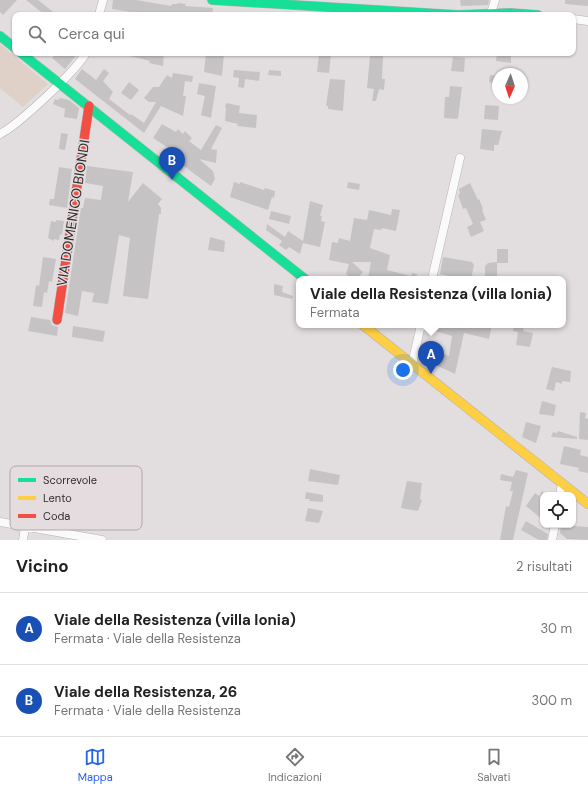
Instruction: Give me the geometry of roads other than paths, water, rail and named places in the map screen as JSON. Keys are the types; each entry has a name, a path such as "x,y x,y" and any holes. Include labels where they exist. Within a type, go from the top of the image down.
{"main road":[{"path":"212,0 271,2 415,12"},
{"path":"0,36 12,46"},
{"path":"26,56 301,276"},
{"name":"VIA DOMENICO BIONDI","path":"57,320 89,106"},
{"path":"367,328 588,504"}],"street":[{"path":"100,12 103,0"},
{"path":"491,12 495,0"},
{"path":"576,19 588,21"},
{"path":"0,134 8,129 60,83 83,56"},
{"path":"433,276 460,158"},
{"path":"412,364 420,328"},
{"path":"561,492 562,484"},
{"path":"0,522 10,524"},
{"path":"552,540 554,528"},
{"path":"23,540 25,530"},
{"path":"43,530 102,540"}],"place":[{"name":"Viale della Resistenza, 26","path":"172,180"},
{"name":"Viale della Resistenza (villa Ionia)","path":"431,374"}]}
